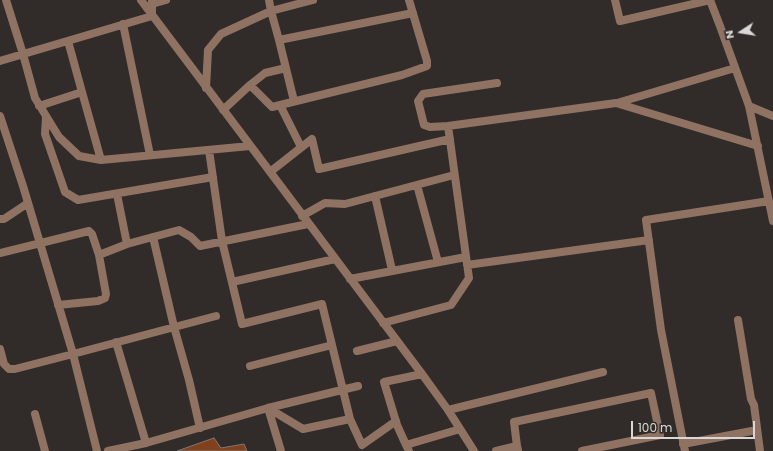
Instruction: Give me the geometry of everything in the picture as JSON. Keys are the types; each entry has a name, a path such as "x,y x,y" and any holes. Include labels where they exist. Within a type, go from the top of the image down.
{"street":[{"path":"6,0 35,98 58,137 79,156 101,160 250,146"},
{"path":"141,0 422,374 448,410 474,451"},
{"path":"152,16 152,2 166,0"},
{"path":"269,0 294,101"},
{"path":"206,88 208,50 221,34 271,11 313,0"},
{"path":"250,85 272,106 402,75 427,66 427,61 409,0"},
{"path":"615,0 620,21 710,0 749,106 773,221"},
{"path":"279,40 413,13"},
{"path":"0,60 152,16"},
{"path":"123,24 150,155"},
{"path":"68,41 101,160"},
{"path":"223,110 250,85 265,74 286,68"},
{"path":"497,83 423,94 418,101 424,125 430,127 448,126 616,103 735,68"},
{"path":"40,106 82,92"},
{"path":"616,103 758,146"},
{"path":"280,105 300,147"},
{"path":"749,106 773,116"},
{"path":"0,116 28,203 73,354 97,451"},
{"path":"46,117 46,134 65,192 78,200 213,177"},
{"path":"383,322 451,305 469,278 448,126"},
{"path":"270,172 312,138 319,169 450,139"},
{"path":"209,150 222,241 242,324 322,304 350,419 362,448 396,421"},
{"path":"302,216 325,204 345,204 454,175"},
{"path":"417,185 438,262"},
{"path":"117,194 127,244"},
{"path":"375,196 392,270"},
{"path":"757,430 684,448 661,330 646,220 769,201"},
{"path":"0,219 4,219 28,203"},
{"path":"99,255 127,244 179,230 191,237 200,246 308,224"},
{"path":"0,253 89,231 92,234 99,255 106,294 105,298 98,301 58,305"},
{"path":"153,237 200,428"},
{"path":"467,265 649,240"},
{"path":"350,278 466,257"},
{"path":"232,282 335,259"},
{"path":"0,349 4,364 9,369 15,369 216,316"},
{"path":"738,320 754,405 760,451"},
{"path":"357,351 397,341"},
{"path":"116,342 146,443"},
{"path":"250,366 332,345"},
{"path":"448,410 603,372"},
{"path":"422,374 384,382 396,421 408,448 460,429"},
{"path":"108,451 146,443 268,408 358,386"},
{"path":"496,451 517,449 514,422 651,393 660,435 582,451"},
{"path":"268,408 303,429 350,419"},
{"path":"268,408 281,451"},
{"path":"35,414 45,451"}],"building":[{"path":"214,438 221,448 244,444 247,451 177,451"}]}
